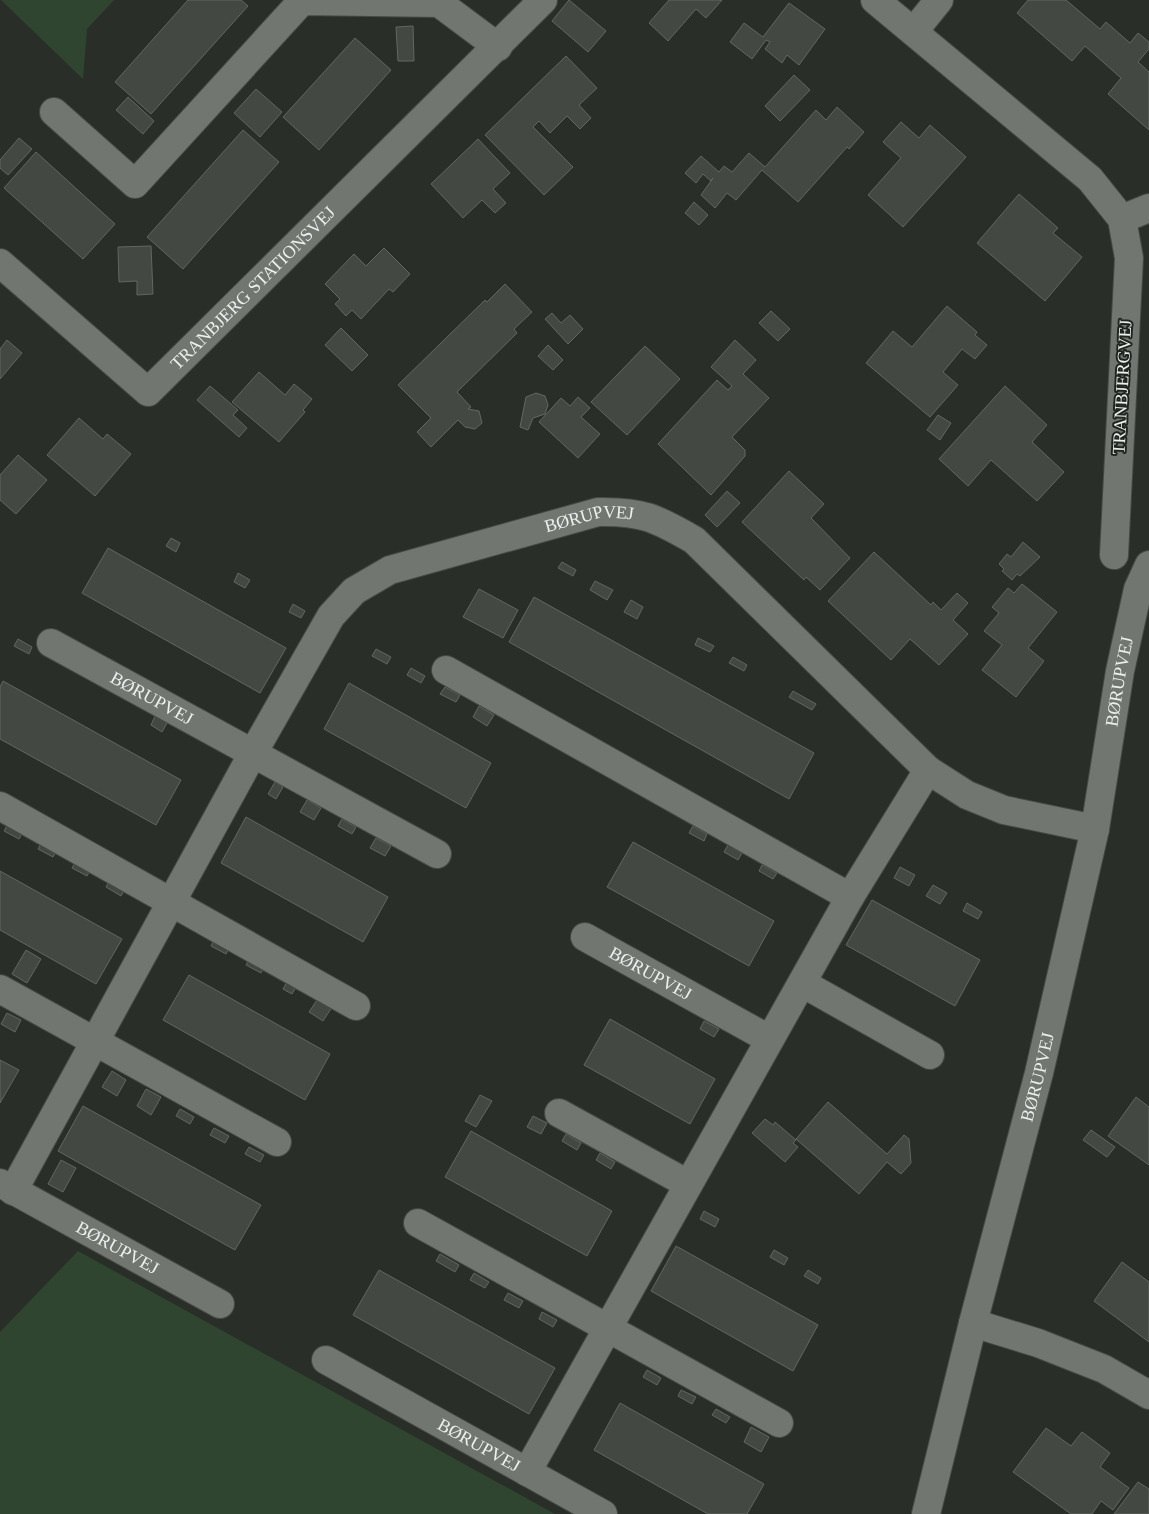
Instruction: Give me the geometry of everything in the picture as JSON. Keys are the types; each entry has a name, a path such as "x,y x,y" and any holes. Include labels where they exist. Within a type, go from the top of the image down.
{"street":[{"name":"TRANBJERG STATIONSVEJ","path":"0,264 148,392 498,47 543,0"},
{"name":"TRANBJERGVEJ","path":"875,0 1090,179 1122,219 1129,258 1114,555"},
{"path":"914,31 939,0"},
{"path":"54,112 135,184 302,1 439,3 498,47"},
{"path":"1122,219 1149,208"},
{"name":"BØRUPVEJ","path":"220,1304 7,1187 95,1042 253,753 332,616 354,591 390,570 598,512 628,511 661,521 694,540 928,770 967,795 1004,810 1095,829"},
{"name":"BØRUPVEJ","path":"926,1514 973,1323 1039,1073 1095,829 1120,671 1138,589 1149,565"},
{"name":"BØRUPVEJ","path":"51,643 437,854"},
{"path":"446,670 850,897"},
{"name":"BØRUPVEJ","path":"527,1472 850,897 928,770"},
{"path":"0,806 356,1006"},
{"name":"BØRUPVEJ","path":"585,937 769,1039"},
{"path":"802,984 930,1055"},
{"path":"0,990 277,1142"},
{"path":"559,1113 688,1184"},
{"path":"418,1223 778,1423"},
{"path":"973,1323 1038,1343 1104,1369 1149,1395"},
{"name":"BØRUPVEJ","path":"326,1360 602,1514"}],"green space":[{"path":"1,0 114,0 87,29 83,79"},
{"path":"78,1251 555,1514 0,1514 0,1332"}],"building":[{"path":"188,0 241,0 248,6 151,114 115,82"},
{"path":"569,0 606,31 588,52 552,21"},
{"path":"669,0 722,0 706,18 696,9 668,41 649,23"},
{"path":"1028,0 1066,0 1100,29 1106,22 1130,43 1138,33 1149,42 1149,49 1138,62 1149,72 1149,130 1108,94 1121,78 1085,46 1072,61 1017,13"},
{"path":"789,3 825,29 799,65 787,55 782,63 765,49 770,42 766,40 752,59 730,42 744,23 763,37"},
{"path":"413,26 414,61 398,61 396,27"},
{"path":"355,38 391,70 319,150 283,117"},
{"path":"566,56 597,88 579,105 591,118 580,129 567,116 550,133 539,121 533,127 573,167 544,195 485,135"},
{"path":"794,75 810,90 780,121 765,106"},
{"path":"256,89 282,112 260,137 234,113"},
{"path":"128,97 154,121 143,134 116,110"},
{"path":"837,107 864,132 849,149 847,147 798,202 762,170 736,200 727,193 715,208 701,195 711,181 703,174 696,183 685,173 701,156 719,172 724,166 732,172 749,153 765,167 816,110 826,120"},
{"path":"901,122 919,138 930,125 966,157 903,227 868,195 901,158 883,142"},
{"path":"243,130 279,162 183,269 147,237"},
{"path":"19,138 32,149 8,175 0,168 0,160"},
{"path":"478,139 510,173 493,189 506,203 495,213 482,200 463,218 431,184"},
{"path":"36,152 115,224 83,259 4,188"},
{"path":"1019,194 1058,228 1053,233 1082,257 1045,301 977,243"},
{"path":"694,202 708,215 699,225 685,213"},
{"path":"151,246 153,294 137,295 137,281 119,282 118,247"},
{"path":"384,248 410,274 393,292 389,289 361,319 352,310 346,316 335,304 340,299 325,284 354,254 366,266"},
{"path":"505,284 532,312 514,329 517,333 457,392 471,407 468,409 479,411 482,423 475,429 465,427 458,420 431,447 417,432 431,418 398,385 485,300 487,302"},
{"path":"947,306 977,332 975,335 987,345 975,359 962,349 943,372 958,385 930,417 866,363 893,331 912,347"},
{"path":"771,311 790,329 778,341 759,323"},
{"path":"552,313 561,323 570,315 583,329 568,344 545,319"},
{"path":"341,328 368,355 352,371 325,345"},
{"path":"7,340 22,353 0,379 0,349"},
{"path":"735,340 756,360 743,374 769,398 732,437 745,450 745,456 711,495 658,444 717,380 728,390 732,386 711,367"},
{"path":"548,345 563,360 553,370 538,356"},
{"path":"645,346 680,379 627,435 591,402"},
{"path":"259,372 285,395 294,384 312,399 303,410 305,412 279,442 232,402"},
{"path":"210,386 238,410 233,415 247,428 239,437 197,400"},
{"path":"1005,386 1047,425 1032,442 1064,472 1037,501 991,460 968,486 939,459"},
{"path":"536,393 545,396 548,405 545,414 533,418 528,430 520,427 526,397"},
{"path":"578,397 590,408 581,417 600,434 578,458 539,422 561,398 570,406"},
{"path":"938,415 951,423 940,440 927,430"},
{"path":"79,418 103,439 107,434 131,454 95,496 47,455"},
{"path":"18,455 47,480 16,514 0,500 0,475"},
{"path":"789,471 824,504 811,518 850,558 820,590 806,577 804,580 742,522"},
{"path":"727,491 740,503 717,527 705,515"},
{"path":"171,538 180,543 176,552 166,546"},
{"path":"1023,542 1040,557 1020,576 1017,574 1012,580 1002,571 1004,569 999,564 1007,554 1011,557"},
{"path":"108,548 286,648 260,693 82,593"},
{"path":"874,552 931,605 933,602 941,610 957,593 968,603 953,620 968,634 939,665 910,639 891,660 828,601"},
{"path":"562,562 576,570 573,576 558,568"},
{"path":"238,573 250,580 245,588 234,582"},
{"path":"595,581 613,590 607,600 590,590"},
{"path":"1022,584 1057,612 1028,648 1044,661 1016,697 982,670 1002,645 984,631 999,613 992,607 1008,588 1014,593"},
{"path":"479,589 518,610 503,638 463,617"},
{"path":"534,597 814,753 789,799 509,642"},
{"path":"631,600 643,607 637,619 624,612"},
{"path":"293,604 305,611 301,618 289,612"},
{"path":"698,638 714,646 710,652 695,645"},
{"path":"18,639 32,647 29,654 14,646"},
{"path":"376,649 391,657 387,664 372,656"},
{"path":"733,657 747,665 744,671 729,663"},
{"path":"411,668 425,676 421,683 407,675"},
{"path":"3,681 181,780 156,825 0,739 0,687"},
{"path":"349,683 491,763 466,808 324,729"},
{"path":"445,687 460,695 456,702 440,694"},
{"path":"793,691 816,704 812,710 789,697"},
{"path":"479,706 494,715 487,726 473,717"},
{"path":"155,716 167,723 162,732 151,725"},
{"path":"275,782 283,787 276,799 268,794"},
{"path":"307,800 321,808 314,820 300,812"},
{"path":"246,817 388,897 363,942 221,863"},
{"path":"342,819 356,827 352,834 338,826"},
{"path":"8,824 23,832 19,839 4,831"},
{"path":"693,826 707,834 704,841 689,833"},
{"path":"376,838 391,846 385,856 370,848"},
{"path":"42,842 57,850 53,857 38,849"},
{"path":"633,842 774,921 749,966 607,887"},
{"path":"728,845 742,853 738,860 724,852"},
{"path":"76,861 91,868 87,876 72,868"},
{"path":"762,865 777,873 773,879 759,871"},
{"path":"900,867 915,875 909,886 894,878"},
{"path":"0,871 122,939 96,984 0,930"},
{"path":"110,880 125,889 121,896 106,887"},
{"path":"933,885 947,893 940,904 926,896"},
{"path":"872,900 980,960 955,1006 846,945"},
{"path":"967,903 982,912 978,919 963,911"},
{"path":"215,938 230,946 226,954 211,946"},
{"path":"26,950 41,959 27,983 12,974"},
{"path":"250,958 265,966 261,973 246,965"},
{"path":"189,975 330,1054 305,1100 163,1020"},
{"path":"288,980 297,985 292,994 283,989"},
{"path":"319,997 334,1004 323,1021 309,1012"},
{"path":"7,1013 21,1020 15,1032 1,1024"},
{"path":"610,1019 715,1079 690,1124 584,1065"},
{"path":"704,1021 719,1029 714,1037 700,1029"},
{"path":"0,1060 19,1070 0,1103"},
{"path":"112,1071 126,1080 117,1096 102,1087"},
{"path":"146,1089 161,1097 151,1115 137,1106"},
{"path":"480,1095 492,1101 476,1127 465,1121"},
{"path":"1136,1097 1149,1107 1149,1165 1108,1136"},
{"path":"828,1102 887,1154 904,1135 909,1139 911,1163 901,1174 887,1162 859,1194 796,1139"},
{"path":"83,1106 261,1205 235,1250 58,1151"},
{"path":"180,1109 194,1117 190,1124 176,1116"},
{"path":"533,1116 547,1123 541,1134 527,1127"},
{"path":"765,1119 773,1125 775,1122 796,1140 793,1143 798,1147 785,1162 752,1133"},
{"path":"214,1128 229,1136 225,1143 210,1135"},
{"path":"1091,1130 1115,1147 1107,1157 1083,1140"},
{"path":"471,1131 612,1211 587,1256 445,1177"},
{"path":"566,1134 581,1143 577,1150 562,1141"},
{"path":"249,1147 264,1155 260,1162 245,1154"},
{"path":"600,1153 615,1162 611,1169 596,1160"},
{"path":"61,1160 76,1168 63,1192 48,1184"},
{"path":"704,1211 719,1219 715,1227 700,1219"},
{"path":"676,1246 818,1325 793,1371 651,1291"},
{"path":"774,1250 788,1258 784,1265 770,1257"},
{"path":"440,1254 459,1265 455,1272 436,1261"},
{"path":"1122,1262 1149,1282 1149,1342 1094,1301"},
{"path":"379,1270 555,1368 529,1414 353,1315"},
{"path":"808,1270 821,1278 818,1284 804,1276"},
{"path":"474,1273 489,1282 485,1288 470,1280"},
{"path":"508,1293 523,1301 519,1308 504,1300"},
{"path":"542,1312 557,1320 553,1327 539,1319"},
{"path":"647,1370 661,1378 657,1385 643,1377"},
{"path":"681,1390 696,1397 692,1404 678,1396"},
{"path":"620,1403 764,1484 747,1514 708,1514 594,1450"},
{"path":"716,1409 730,1417 726,1423 712,1415"},
{"path":"751,1427 769,1437 761,1452 744,1442"},
{"path":"1046,1428 1071,1446 1082,1432 1110,1453 1100,1467 1129,1488 1113,1510 1101,1501 1092,1514 1071,1514 1013,1472"},
{"path":"1138,1482 1149,1489 1149,1514 1114,1514"}]}
